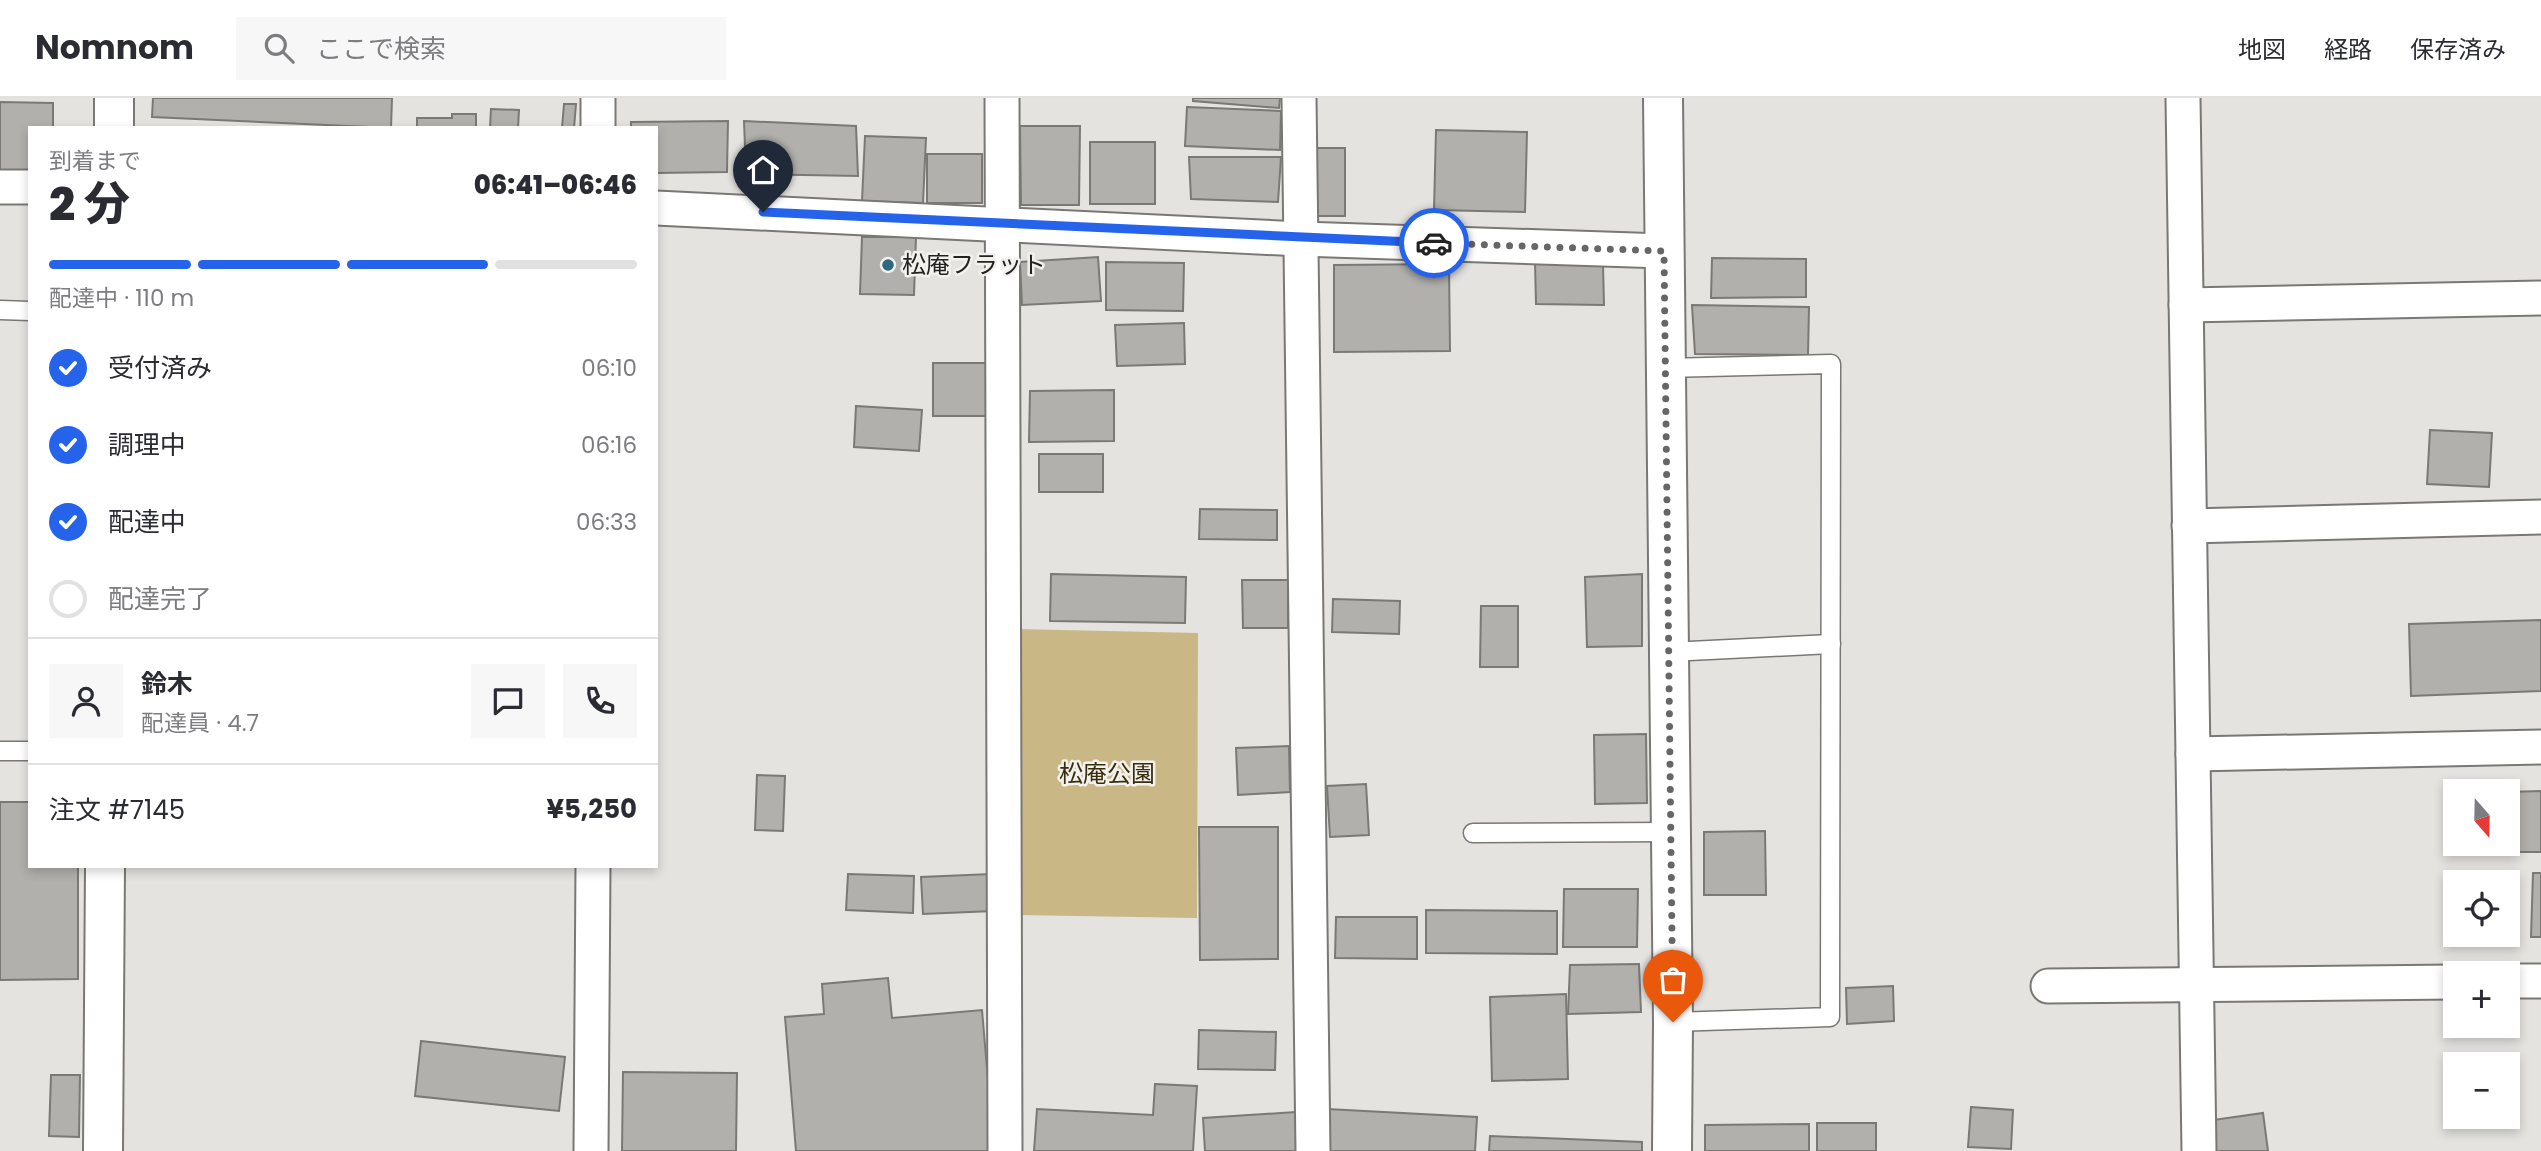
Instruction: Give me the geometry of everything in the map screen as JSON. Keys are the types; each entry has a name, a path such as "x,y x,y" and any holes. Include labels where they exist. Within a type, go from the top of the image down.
{"street":[{"path":"114,98 114,126"},
{"path":"598,98 598,126"},
{"path":"1002,98 1005,1151"},
{"path":"1299,98 1313,1151"},
{"path":"1663,98 1673,1022 1672,1151"},
{"path":"2183,98 2199,1151"},
{"path":"0,187 28,187"},
{"path":"658,208 1301,239 1664,251"},
{"path":"2186,305 2541,298"},
{"path":"2189,526 2541,517"},
{"path":"2193,754 2541,747"},
{"path":"103,1151 105,868"},
{"path":"591,1151 593,868"},
{"path":"2520,981 2541,981"},
{"path":"2048,986 2443,982"}],"lane":[{"path":"0,310 28,311"},
{"path":"1665,368 1831,364 1830,1017 1673,1022"},
{"path":"1669,652 1831,643"},
{"path":"0,751 28,751"},
{"path":"1473,833 1671,832"}],"green space":[{"name":"松庵公園","path":"1015,629 1198,633 1197,918 1016,915"}],"building":[{"path":"153,98 392,98 391,126 152,117"},
{"path":"1193,98 1280,98 1279,108 1193,101"},
{"path":"0,102 53,103 53,126 28,126 28,172 0,172"},
{"path":"564,104 576,104 574,126 562,126"},
{"path":"1187,107 1281,111 1280,150 1185,146"},
{"path":"491,109 519,110 518,126 490,126"},
{"path":"452,114 476,114 476,126 417,126 417,118 452,118"},
{"path":"728,121 727,172 658,173 658,126 631,126 631,122"},
{"path":"744,121 856,126 858,176 746,174"},
{"path":"1020,126 1080,126 1079,205 1021,205"},
{"path":"1436,130 1527,132 1525,212 1434,210"},
{"path":"865,136 926,138 923,203 862,201"},
{"path":"1090,142 1155,142 1155,204 1090,204"},
{"path":"1313,148 1345,148 1345,216 1312,216"},
{"path":"927,154 982,154 982,203 927,203"},
{"path":"1189,157 1281,157 1278,202 1191,199"},
{"name":"松庵フラット","path":"862,237 916,237 914,295 860,294"},
{"path":"1098,257 1101,301 1022,305 1020,262"},
{"path":"1712,258 1806,259 1806,297 1711,298"},
{"path":"1106,262 1184,263 1183,311 1106,310"},
{"path":"1535,263 1603,265 1604,305 1536,304"},
{"path":"1449,264 1450,351 1334,352 1334,265"},
{"path":"1692,305 1809,307 1808,355 1695,354"},
{"path":"1184,323 1185,364 1117,366 1115,325"},
{"path":"933,363 988,363 988,416 933,416"},
{"path":"1114,390 1114,441 1029,442 1030,391"},
{"path":"856,406 922,410 919,451 854,447"},
{"path":"2430,430 2492,433 2489,487 2427,484"},
{"path":"1039,454 1103,454 1103,492 1039,492"},
{"path":"1200,509 1277,510 1277,540 1199,539"},
{"path":"1051,574 1186,577 1185,623 1050,621"},
{"path":"1642,574 1642,646 1587,647 1585,577"},
{"path":"1242,580 1288,580 1288,628 1243,628"},
{"path":"1333,599 1400,601 1399,634 1332,632"},
{"path":"1481,606 1518,606 1518,667 1480,667"},
{"path":"2541,620 2541,691 2411,696 2409,624"},
{"path":"1646,734 1647,803 1595,804 1594,735"},
{"path":"1289,746 1290,792 1238,795 1236,748"},
{"path":"757,775 785,776 783,831 755,830"},
{"path":"1366,784 1369,835 1330,837 1327,786"},
{"path":"2541,791 2541,852 2520,852 2520,792"},
{"path":"0,802 28,802 28,868 78,868 78,979 0,980"},
{"path":"1199,827 1278,827 1278,959 1200,960"},
{"path":"1765,831 1766,895 1704,895 1704,832"},
{"path":"2533,873 2541,873 2541,937 2531,937"},
{"path":"848,874 914,876 913,913 846,910"},
{"path":"991,874 993,911 923,914 921,877"},
{"path":"1564,889 1638,889 1637,947 1563,947"},
{"path":"1426,910 1557,911 1557,954 1426,953"},
{"path":"1336,917 1417,917 1417,959 1335,958"},
{"path":"1639,964 1641,1012 1568,1014 1570,965"},
{"path":"888,978 892,1018 982,1010 994,1151 796,1151 785,1017 824,1014 822,984"},
{"path":"1893,986 1894,1021 1847,1024 1846,988"},
{"path":"1566,994 1568,1079 1492,1081 1490,997"},
{"path":"1199,1030 1276,1032 1275,1070 1198,1069"},
{"path":"421,1041 565,1057 559,1111 415,1096"},
{"path":"623,1072 737,1073 736,1151 622,1151"},
{"path":"51,1075 80,1075 79,1137 49,1136"},
{"path":"1155,1084 1197,1086 1193,1151 1034,1151 1037,1109 1153,1115"},
{"path":"1971,1107 2013,1110 2011,1149 1968,1147"},
{"path":"1327,1109 1477,1117 1475,1151 1325,1151"},
{"path":"1295,1112 1297,1151 1205,1151 1203,1118"},
{"path":"2263,1113 2268,1151 2211,1151 2206,1121"},
{"path":"1817,1123 1876,1123 1876,1151 1817,1151"},
{"path":"1809,1124 1809,1151 1705,1151 1705,1125"},
{"path":"1490,1136 1642,1142 1642,1151 1489,1151"}],"way so far":[{"path":"1434,243 1664,251 1673,1022"}],"place":[{"name":"松庵フラット","path":"888,265"}],"route":[{"path":"763,212 1301,239 1434,243"}]}
